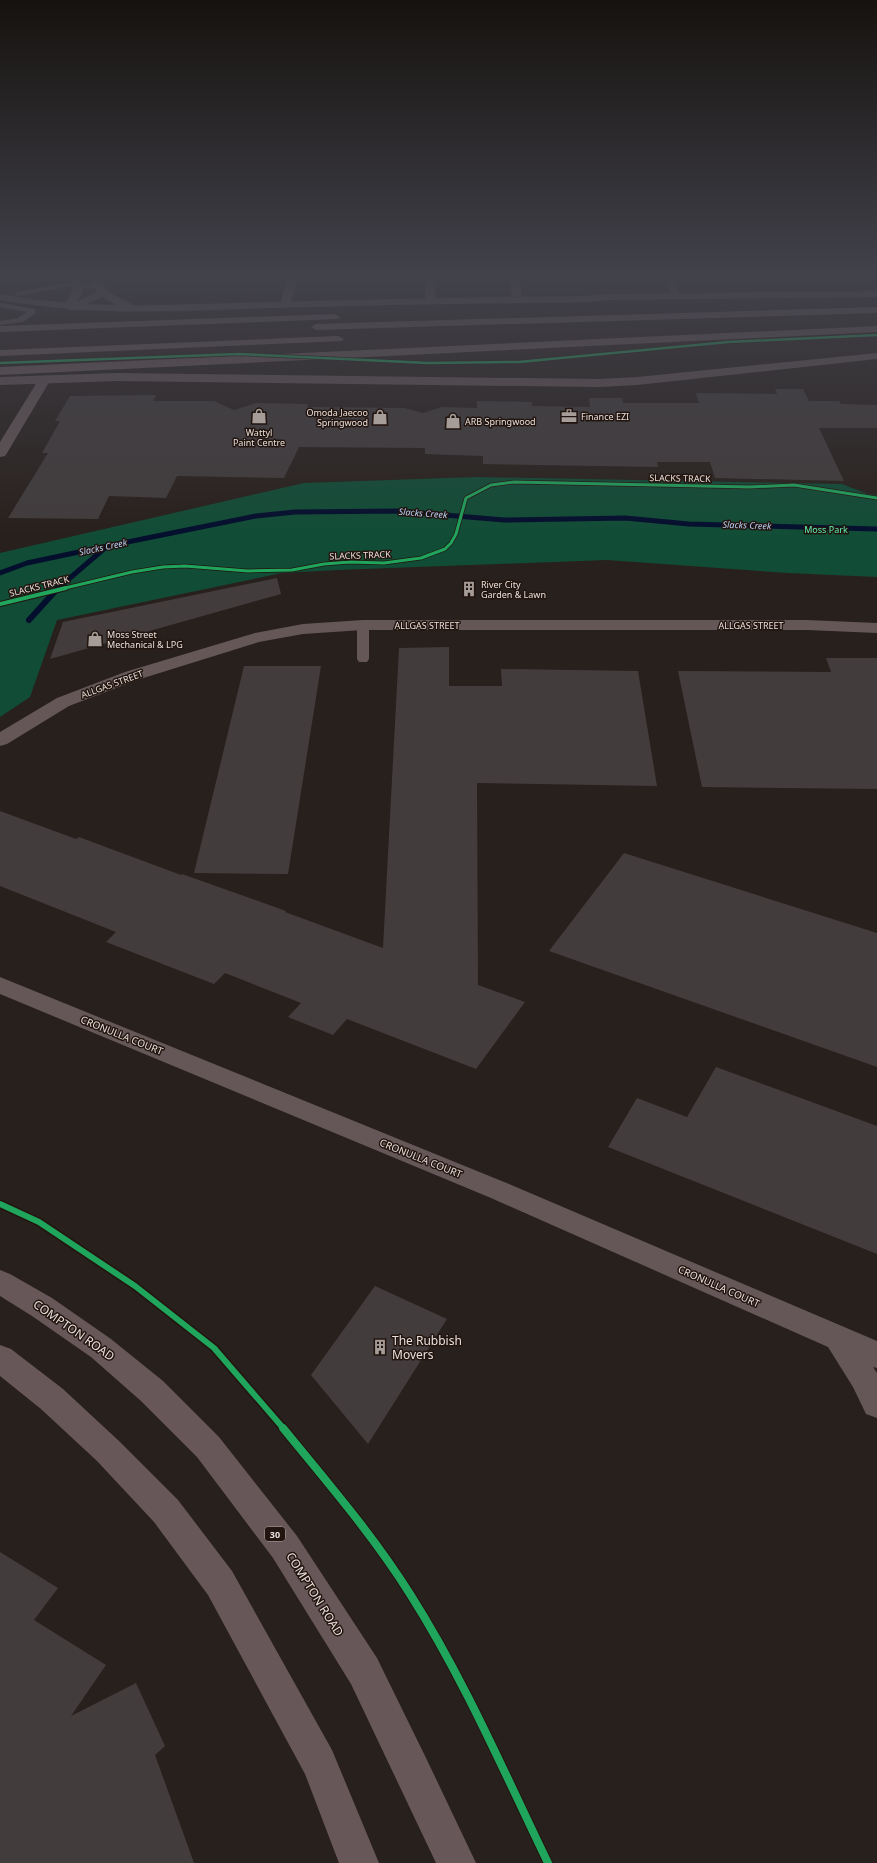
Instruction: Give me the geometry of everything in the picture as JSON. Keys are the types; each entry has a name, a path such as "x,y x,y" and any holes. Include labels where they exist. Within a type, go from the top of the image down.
{"highway":[{"path":"0,371 168,363"}],"main road":[{"name":"COMPTON ROAD","path":"0,1282 42,1307 102,1348 152,1391 208,1447 285,1547 364,1670 456,1863"},
{"path":"0,1358 52,1399 108,1451 166,1511 220,1583 319,1763 359,1863"}],"street":[{"path":"0,381 117,377 599,383 637,381 810,363"},
{"path":"0,453 46,379"},
{"name":"ALLGAS STREET","path":"0,740 63,702 123,678 255,638 278,633 316,628 363,625 807,625 877,628"},
{"name":"CRONULLA COURT","path":"0,985 500,1190 877,1355"},
{"path":"839,1339 864,1378 877,1404"}],"lane":[{"path":"363,625 363,659"}],"green space":[{"name":"Moss Park","path":"476,477 842,484 868,494 877,495 877,577 788,573 607,560 282,573 57,620 30,697 0,717 0,553 304,483"}],"building":[{"path":"775,389 803,389 809,401 839,401 841,404 877,405 877,428 819,428 844,481 715,478 710,462 657,462 658,467 483,464 483,456 425,454 425,448 299,447 284,478 177,476 166,498 109,496 98,519 8,518 48,453 42,453 60,421 55,421 70,396 156,395 153,401 214,401 234,410 257,403 308,404 307,407 404,408 423,413 442,407 477,408 477,401 532,402 532,406 590,407 589,398 622,398 623,403 699,403 696,393 777,394"},
{"path":"277,578 281,594 50,659 63,622"},
{"path":"449,647 449,686 502,686 501,669 638,671 657,786 477,783 478,985 525,1002 476,1069 347,1019 333,1035 288,1017 301,1003 225,973 214,984 106,942 116,932 0,886 0,811 76,839 79,837 181,875 182,874 286,911 285,912 383,948 399,648"},
{"path":"826,658 877,658 877,789 702,787 678,671 831,672"},
{"path":"244,666 321,666 288,874 194,873"},
{"path":"624,853 877,933 877,1067 549,951"},
{"path":"716,1067 877,1126 877,1254 608,1147 637,1098 687,1117"},
{"name":"The Rubbish Movers","path":"375,1286 447,1319 368,1444 311,1375"},
{"path":"0,1552 58,1588 34,1620 106,1665 71,1716 136,1683 165,1746 155,1755 194,1863 0,1863"}],"waterway":[{"name":"Slacks Creek","path":"0,573 27,563 93,549 256,516 295,512 398,511 504,520 625,518 689,524 877,529"},
{"path":"57,589 105,548"},
{"path":"29,620 57,589"}],"cycle path":[{"path":"427,363 433,363"},
{"name":"SLACKS TRACK","path":"0,604 132,572 163,567 185,566 248,571 292,570 324,564 350,562 384,563 421,558 445,549 451,543 456,534 463,504 466,498 491,485 514,482 750,487 794,485 877,498"},
{"path":"0,1204 39,1222 135,1286 214,1348 270,1412 375,1542 410,1594 459,1679 548,1863"}],"place":[{"name":"Wattyl Paint Centre","path":"259,416"},
{"name":"Finance EZI","path":"569,416"},
{"name":"Omoda Jaecoo Springwood","path":"380,417"},
{"name":"ARB Springwood","path":"453,421"},
{"name":"River City Garden & Lawn","path":"469,589"},
{"name":"Moss Street Mechanical & LPG","path":"95,639"},
{"name":"The Rubbish Movers","path":"380,1347"}]}
